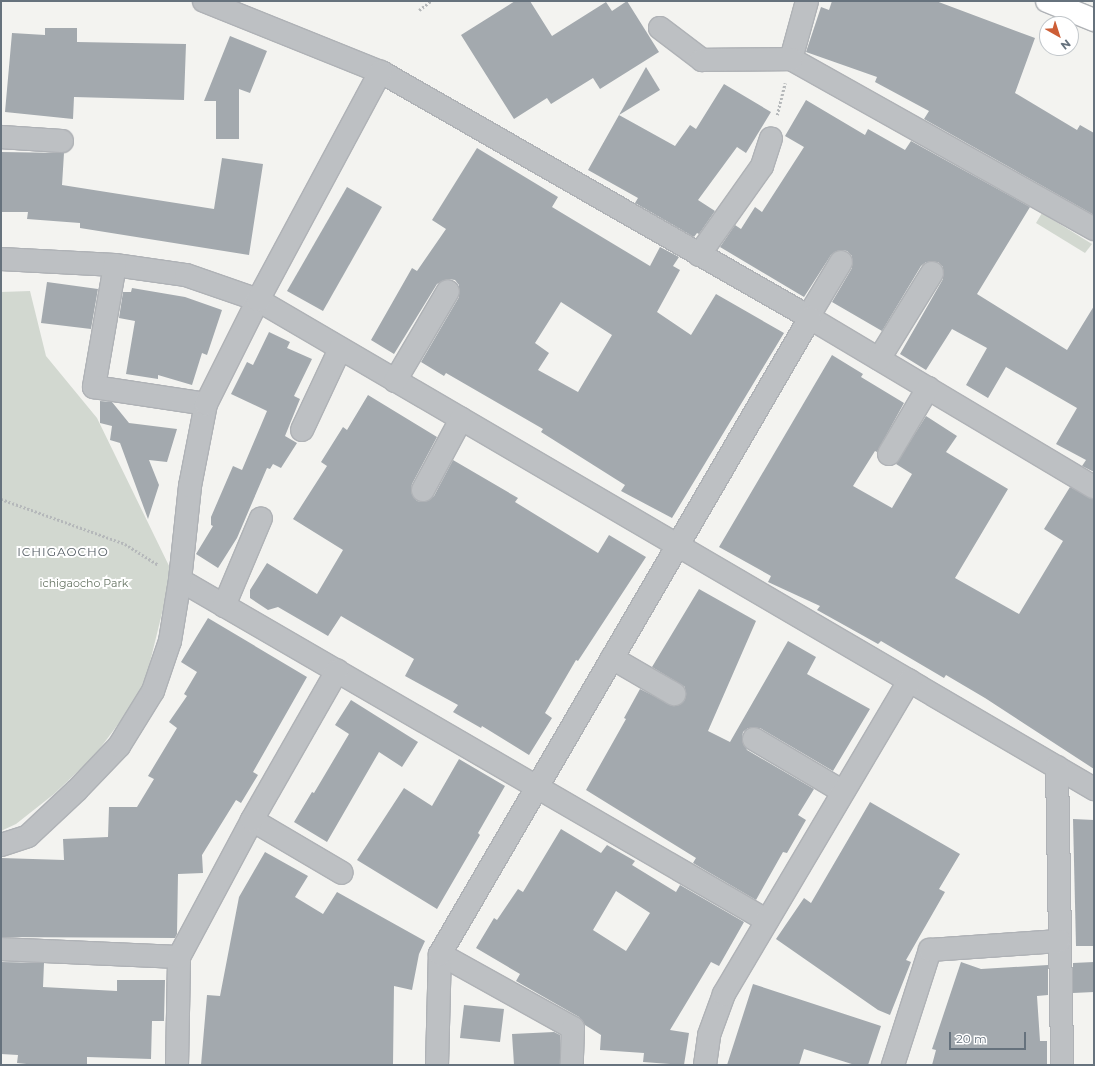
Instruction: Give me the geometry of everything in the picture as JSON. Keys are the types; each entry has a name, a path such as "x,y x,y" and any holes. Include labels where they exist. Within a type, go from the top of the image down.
{"main road":[{"path":"1047,1 1094,20"}],"street":[{"path":"204,1 380,72 809,318 1094,487"},
{"path":"791,59 807,1"},
{"path":"660,28 702,60 791,59 1094,229"},
{"path":"1,845 28,836 119,746 153,691 170,641 180,580 190,486 206,404 258,300 380,72"},
{"path":"1,136 62,141"},
{"path":"699,255 762,166 771,138"},
{"path":"1,259 115,265 186,275 258,300 1094,789"},
{"path":"437,1065 440,954 678,546 841,262"},
{"path":"115,265 94,387 206,404"},
{"path":"879,359 932,273"},
{"path":"395,381 448,291"},
{"path":"302,430 340,349"},
{"path":"889,454 928,388"},
{"path":"423,490 461,419"},
{"path":"224,606 261,518"},
{"path":"180,580 766,920"},
{"path":"612,658 674,694"},
{"path":"177,1065 179,957 252,820 337,671"},
{"path":"705,1065 709,1035 724,994 842,791 909,681"},
{"path":"754,739 842,791"},
{"path":"1057,767 1062,1065"},
{"path":"252,820 342,873"},
{"path":"893,1065 930,950 1059,941"},
{"path":"1,949 179,957"},
{"path":"440,954 572,1028 572,1065"}],"path":[{"path":"419,10 431,1"},
{"path":"771,138 791,59"},
{"path":"1,499 125,544 180,580"}],"green space":[{"path":"1042,213 1092,244 1085,253 1036,223"},
{"name":"ichigaocho Park","path":"30,291 46,356 97,418 172,572 143,691 95,755 54,794 16,824 1,831 1,292"}],"building":[{"path":"515,1 530,1 552,36 606,2 612,11 627,1 659,52 600,89 593,78 551,104 547,98 514,119 461,35"},
{"path":"832,1 936,1 1035,38 1015,93 1077,130 1080,125 1094,133 1094,215 924,119 929,111 875,82 877,77 806,52 821,7 829,10"},
{"path":"45,28 77,28 77,42 186,44 184,100 74,97 73,119 5,112 12,33 45,35"},
{"path":"230,36 267,51 250,93 239,89 239,139 216,139 216,101 204,101"},
{"path":"646,67 660,90 619,115"},
{"path":"724,84 771,112 746,153 737,147 698,200 715,211 699,234 697,233 694,237 635,203 638,198 588,170 619,115 675,146 690,125 696,129"},
{"path":"806,100 865,135 868,129 905,150 911,141 1030,207 977,294 1067,350 1094,306 1094,472 1082,466 1086,460 1056,444 1077,408 1006,367 988,398 966,385 987,348 952,329 926,370 900,354 943,279 943,267 938,262 926,262 921,266 882,331 832,302 852,268 852,256 847,251 841,250 831,255 804,297 720,247 735,225 741,229 755,207 762,212 804,147 785,136"},
{"path":"477,148 558,197 552,207 650,266 660,247 679,257 673,266 680,270 657,312 691,335 716,294 784,333 672,518 621,491 625,485 541,432 543,429 446,373 444,376 421,362 459,297 459,285 455,280 448,279 437,284 394,354 371,340 412,268 417,271 446,229 432,220","holes":["561,302 612,335 578,392 538,370 549,353 535,343"]},
{"path":"1,152 64,153 62,185 214,209 222,158 263,164 249,255 80,228 80,223 27,219 28,212 1,212"},
{"path":"347,187 382,207 323,311 287,291"},
{"path":"47,282 98,289 91,329 41,323"},
{"path":"132,288 185,297 222,310 207,355 202,353 192,385 158,375 158,379 126,374 135,321 119,318 123,292 131,292"},
{"path":"269,332 290,342 287,348 312,359 294,396 300,399 285,436 297,443 281,468 273,464 270,469 267,468 237,538 218,568 196,554 213,526 211,525 211,517 233,466 242,470 267,411 231,394 247,362 253,365"},
{"path":"832,355 863,374 861,377 904,403 877,452 875,451 853,486 892,508 912,474 896,464 926,416 957,436 946,452 1008,489 955,578 1019,614 1063,541 1044,529 1070,487 1094,499 1094,769 985,698 946,675 944,678 881,641 878,644 817,610 820,606 768,582 771,576 719,547"},
{"path":"368,395 437,437 412,484 411,491 417,501 424,502 434,496 453,460 518,498 515,502 598,553 609,535 646,557 578,661 576,660 545,713 552,718 529,755 482,726 481,728 453,712 458,705 405,676 414,659 341,616 328,636 278,607 268,610 250,598 250,590 267,563 317,594 343,550 293,519 327,466 321,462 343,427 347,430"},
{"path":"100,401 112,402 129,423 177,429 167,462 149,460 159,485 148,519 120,443 110,440 112,426 100,423"},
{"path":"699,589 756,621 708,731 730,742 788,641 816,657 807,674 870,709 833,771 760,728 748,728 743,732 742,739 747,750 814,789 798,815 806,820 787,853 783,852 756,900 693,863 696,858 586,790 626,719 624,718 640,689 674,706 685,700 685,687 652,667"},
{"path":"208,618 307,677 253,772 258,775 241,803 236,800 202,855 203,873 178,874 177,934 175,938 1,937 1,858 64,860 63,839 108,837 109,807 137,807 154,779 148,776 177,728 169,722 187,696 184,694 197,672 181,662"},
{"path":"351,700 418,742 402,767 379,752 327,842 294,822 312,792 314,793 349,734 335,725"},
{"path":"459,759 505,786 478,833 480,835 437,909 357,860 404,788 432,806"},
{"path":"870,802 960,854 939,889 945,892 906,960 911,962 890,1015 878,1010 776,939 804,898 811,903"},
{"path":"1073,819 1094,820 1094,946 1076,946"},
{"path":"561,829 601,853 607,845 635,861 632,865 676,892 680,885 744,922 719,966 711,962 670,1030 689,1033 684,1065 643,1062 644,1053 600,1050 601,1035 585,1025 579,1017 516,981 520,974 476,948 494,918 497,920 518,889 523,892","holes":["616,891 650,913 626,951 593,930"]},
{"path":"265,852 308,876 295,897 323,914 337,892 425,941 419,954 412,990 394,986 393,1065 201,1065 207,995 220,996 239,897"},
{"path":"1,962 44,963 43,987 117,991 117,980 165,980 164,1021 152,1021 151,1059 87,1057 87,1065 36,1065 17,1063 18,1055 1,1054"},
{"path":"961,962 981,969 1048,965 1048,995 1037,996 1040,1041 1047,1041 1047,1065 932,1065 936,1050 932,1049"},
{"path":"1094,962 1094,992 1073,993 1073,963"},
{"path":"753,984 881,1026 868,1065 855,1065 804,1049 799,1065 727,1065"},
{"path":"464,1005 504,1009 500,1042 460,1038"},
{"path":"554,1032 560,1035 560,1065 514,1065 512,1034"}],"district":[{"name":"ICHIGAOCHO","path":"63,552"}]}
